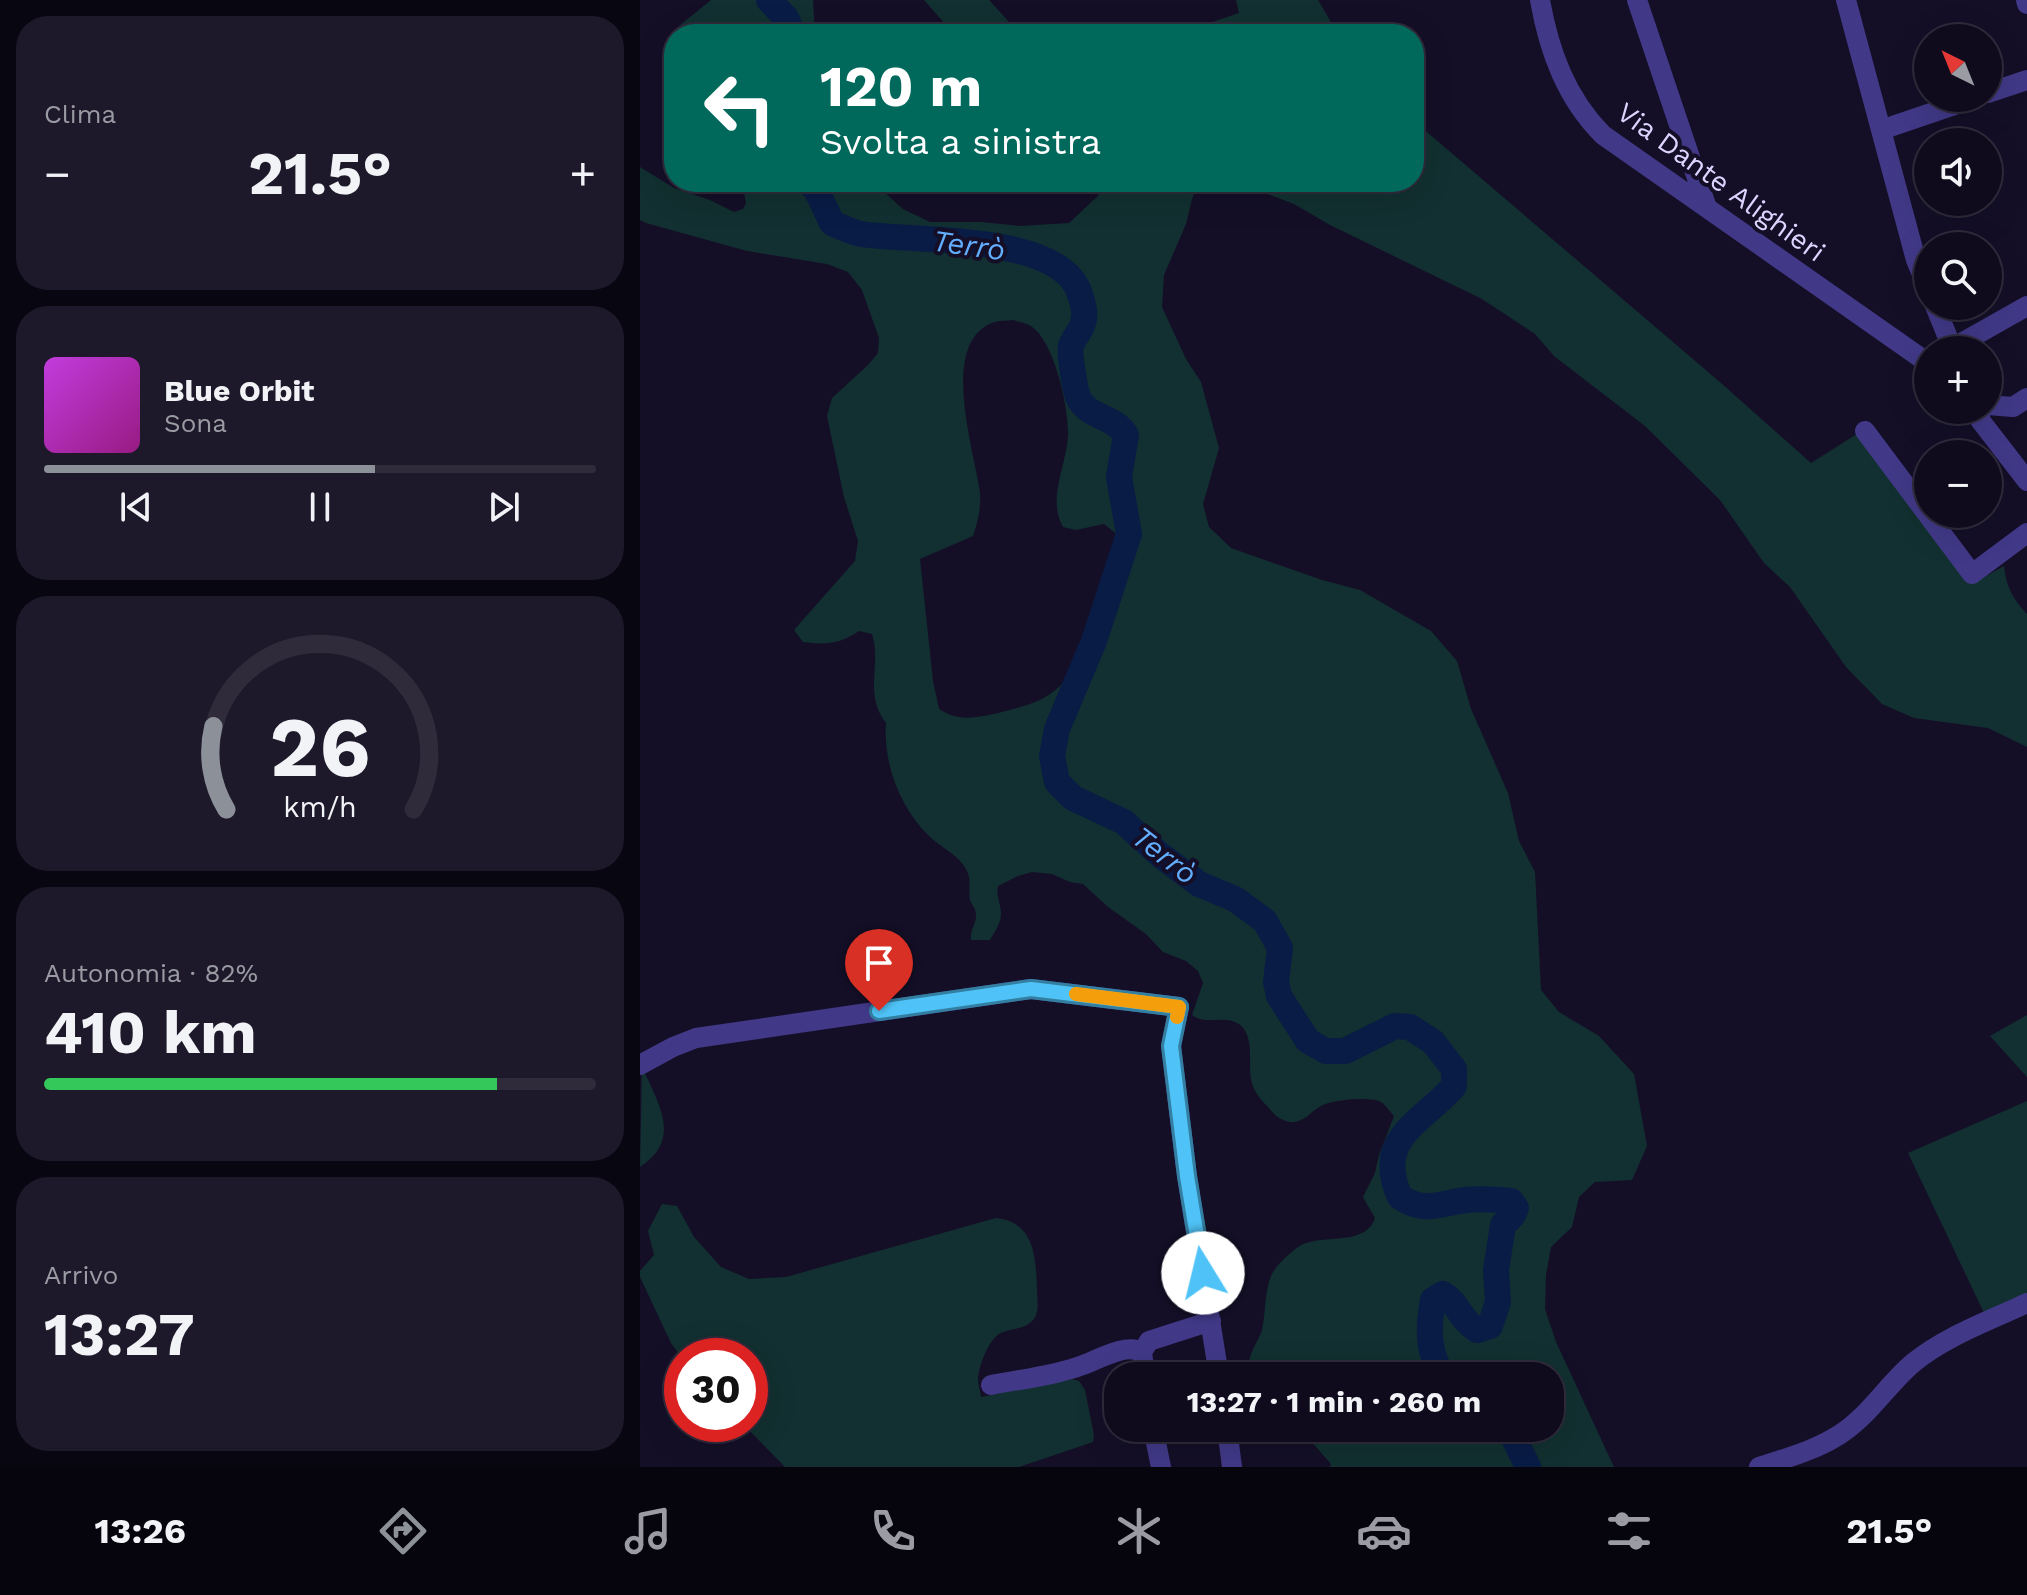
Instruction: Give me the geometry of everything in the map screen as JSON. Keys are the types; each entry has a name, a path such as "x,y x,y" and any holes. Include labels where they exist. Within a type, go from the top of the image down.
{"street":[{"name":"Via Dante Alighieri","path":"1540,0 1558,67 1572,99 1603,135 1914,353"},
{"path":"1637,0 1707,208"},
{"path":"1846,0 1914,253"},
{"path":"2002,88 2027,80"},
{"path":"1881,130 1934,112"},
{"path":"1975,336 2027,306"},
{"path":"2002,406 2013,407 2027,398"},
{"path":"1983,424 2027,481"},
{"path":"1865,431 1972,574 2027,533"},
{"path":"640,1065 696,1038 1031,989 1179,1007 1171,1046 1187,1176 1217,1362"},
{"path":"1759,1467 1813,1449 1840,1435 1915,1362 1949,1340 2027,1303"},
{"path":"1143,1362 1142,1352 1149,1341 1211,1321"},
{"path":"991,1385 1078,1367 1125,1350 1135,1348 1142,1352"},
{"path":"1156,1442 1161,1467"},
{"path":"1229,1442 1232,1467"}],"green space":[{"path":"711,0 813,0 814,24 681,24"},
{"path":"924,0 989,0 1011,24 945,24"},
{"path":"1236,0 1318,0 1332,24 1207,24 1239,13"},
{"path":"1424,130 1811,463 1857,434 1914,505 1914,528 1932,528 1975,582 2004,566 2011,592 2027,614 2027,747 1988,728 1914,718 1882,704 1846,667 1790,587 1764,563 1720,500 1645,426 1554,356 1535,334 1482,299 1330,225 1294,204 1262,192 1424,192"},
{"path":"640,167 664,182 664,192 686,192 734,212 743,209 746,203 744,192 884,192 903,209 930,222 1020,226 1069,223 1099,195 1096,192 1195,192 1186,224 1164,275 1162,307 1186,359 1201,382 1219,448 1203,504 1209,527 1231,548 1360,590 1431,631 1457,661 1471,709 1508,793 1519,841 1535,872 1541,990 1559,1012 1599,1036 1634,1074 1647,1146 1632,1180 1595,1182 1579,1197 1572,1227 1551,1247 1546,1275 1545,1309 1556,1342 1614,1467 1330,1467 1331,1464 1312,1442 1564,1442 1564,1362 1249,1362 1262,1330 1268,1287 1277,1267 1298,1247 1318,1240 1352,1236 1370,1227 1375,1218 1363,1197 1375,1173 1394,1116 1381,1102 1360,1099 1326,1104 1298,1121 1289,1122 1278,1117 1253,1086 1248,1036 1244,1029 1233,1021 1203,1020 1192,1015 1203,983 1198,971 1186,961 1163,952 1146,934 1108,907 1083,884 1052,874 1032,872 998,886 1001,914 997,928 990,940 971,940 976,914 970,900 968,873 959,859 919,825 902,798 891,769 886,723 879,712 874,690 875,645 872,634 859,631 839,641 818,643 803,642 794,630 855,561 858,541 844,497 827,416 832,398 878,353 879,338 862,290 848,272 827,264 747,251 640,220","holes":["1013,320 1029,325 1040,334 1054,361 1066,410 1067,448 1057,494 1063,527 1076,530 1104,524 1118,535 1086,637 1060,686 1046,697 1023,706 982,716 961,717 939,709 933,681 920,559 973,536 979,515 980,493 964,399 963,373 967,351 977,333 995,322"]},
{"path":"2027,1015 2027,1077 1990,1036"},
{"path":"642,1067 660,1107 664,1133 661,1145 640,1167"},
{"path":"2027,1101 2027,1296 1985,1315 1908,1153"},
{"path":"662,1204 677,1206 694,1237 721,1267 749,1279 786,1277 996,1218 1009,1221 1019,1226 1031,1244 1036,1266 1037,1309 1030,1323 999,1334 991,1342 979,1373 981,1397 1071,1379 1079,1381 1085,1390 1093,1442 1019,1467 785,1467 761,1442 768,1442 768,1338 669,1338 640,1277 640,1271 654,1255 648,1231"}],"waterway":[{"name":"Terrò","path":"769,0 789,24"},
{"name":"Terrò","path":"817,192 832,223 846,229 861,234 1012,249 1041,258 1064,271 1078,289 1084,315 1071,346 1074,381 1083,405 1121,428 1126,435 1119,477 1129,534 1094,641 1057,729 1052,756 1057,782 1073,798 1124,822 1199,884 1235,899 1265,921 1280,948 1276,982 1279,996 1308,1041 1326,1051 1345,1051 1395,1026 1410,1027 1433,1042 1454,1069 1454,1086 1416,1121 1397,1145 1393,1177 1400,1197 1425,1206 1483,1199 1511,1201 1516,1208 1503,1225 1496,1270 1498,1302 1490,1326 1477,1330 1443,1294 1433,1300 1430,1340 1436,1362"},
{"name":"Terrò","path":"1516,1442 1528,1467"}],"slow traffic":[{"path":"1076,994 1179,1007 1177,1017"}],"route":[{"path":"879,1011 1031,989 1179,1007 1171,1046 1203,1273"}]}
